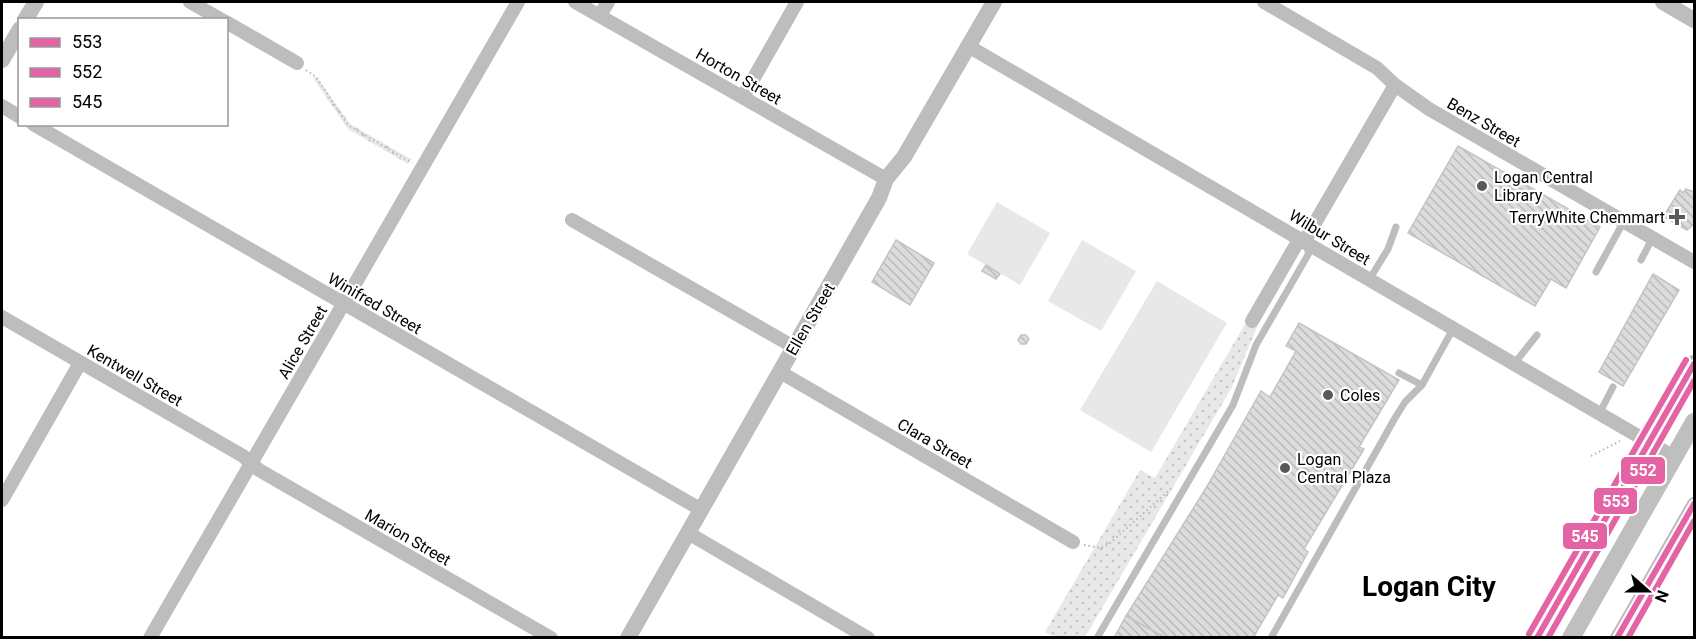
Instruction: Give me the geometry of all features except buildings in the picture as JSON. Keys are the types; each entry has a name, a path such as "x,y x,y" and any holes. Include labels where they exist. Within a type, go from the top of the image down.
{"main road":[{"path":"1537,638 1695,364"},
{"path":"1571,638 1695,422"}],"street":[{"path":"26,18 36,2"},
{"path":"190,2 218,18"},
{"name":"Alice Street","path":"150,638 518,2"},
{"name":"Horton Street","path":"575,2 886,179"},
{"path":"600,15 608,2"},
{"path":"743,97 797,2"},
{"name":"Ellen Street","path":"628,638 879,198 886,179 904,157 994,2"},
{"name":"Benz Street","path":"1264,2 1377,68 1395,85 1429,109 1695,262"},
{"path":"1663,2 1695,20"},
{"path":"228,23 297,63"},
{"path":"2,60 18,32"},
{"name":"Wilbur Street","path":"968,46 1305,240 1453,330 1674,457"},
{"path":"1252,321 1296,245 1305,240 1395,85"},
{"path":"2,106 18,116"},
{"name":"Winifred Street","path":"36,126 700,509"},
{"path":"572,220 794,347"},
{"name":"Kentwell Street","path":"2,316 250,462"},
{"path":"2,500 80,363"},
{"name":"Clara Street","path":"780,372 1073,542"},
{"name":"Marion Street","path":"250,462 259,470 551,638"},
{"path":"1617,638 1695,504"},
{"path":"688,533 868,638"}],"lane":[{"path":"1596,272 1624,221"},
{"path":"1369,280 1388,249 1396,227"},
{"path":"1641,260 1653,237"},
{"path":"1097,638 1233,405 1256,345 1309,253 1305,240"},
{"path":"1271,638 1395,418 1405,402 1422,385 1453,330"},
{"path":"1514,364 1538,335"},
{"path":"1399,373 1422,385"},
{"path":"1599,414 1613,387"}],"path":[{"path":"297,63 316,77 348,125 420,169"},
{"path":"1591,456 1622,440"},
{"path":"1073,542 1101,548 1171,488 1176,485 1187,486"}],"shaded area":[{"path":"317,77 350,124 411,159 408,164 348,129 313,78"},
{"path":"997,202 1050,233 1020,285 967,254"},
{"path":"1082,240 1136,271 1101,331 1048,301"},
{"path":"1157,281 1227,323 1151,452 1080,410"},
{"path":"1248,319 1258,325 1232,387 1085,637 1054,637 1045,632 1140,470 1155,478"}],"transit line":[{"name":"545","path":"1529,634 1686,360"},
{"name":"553","path":"1537,638 1694,364"},
{"name":"552","path":"1548,638 1694,381"},
{"name":"553","path":"1617,638 1694,504"},
{"name":"552","path":"1628,638 1694,521"}],"place":[{"name":"Logan Central Library","path":"1482,186"},
{"name":"TerryWhite Chemmart","path":"1677,217"},
{"name":"Coles","path":"1328,395"},
{"name":"Logan Central Plaza","path":"1285,468"}],"district":[{"name":"Logan City","path":"1429,586"}]}
